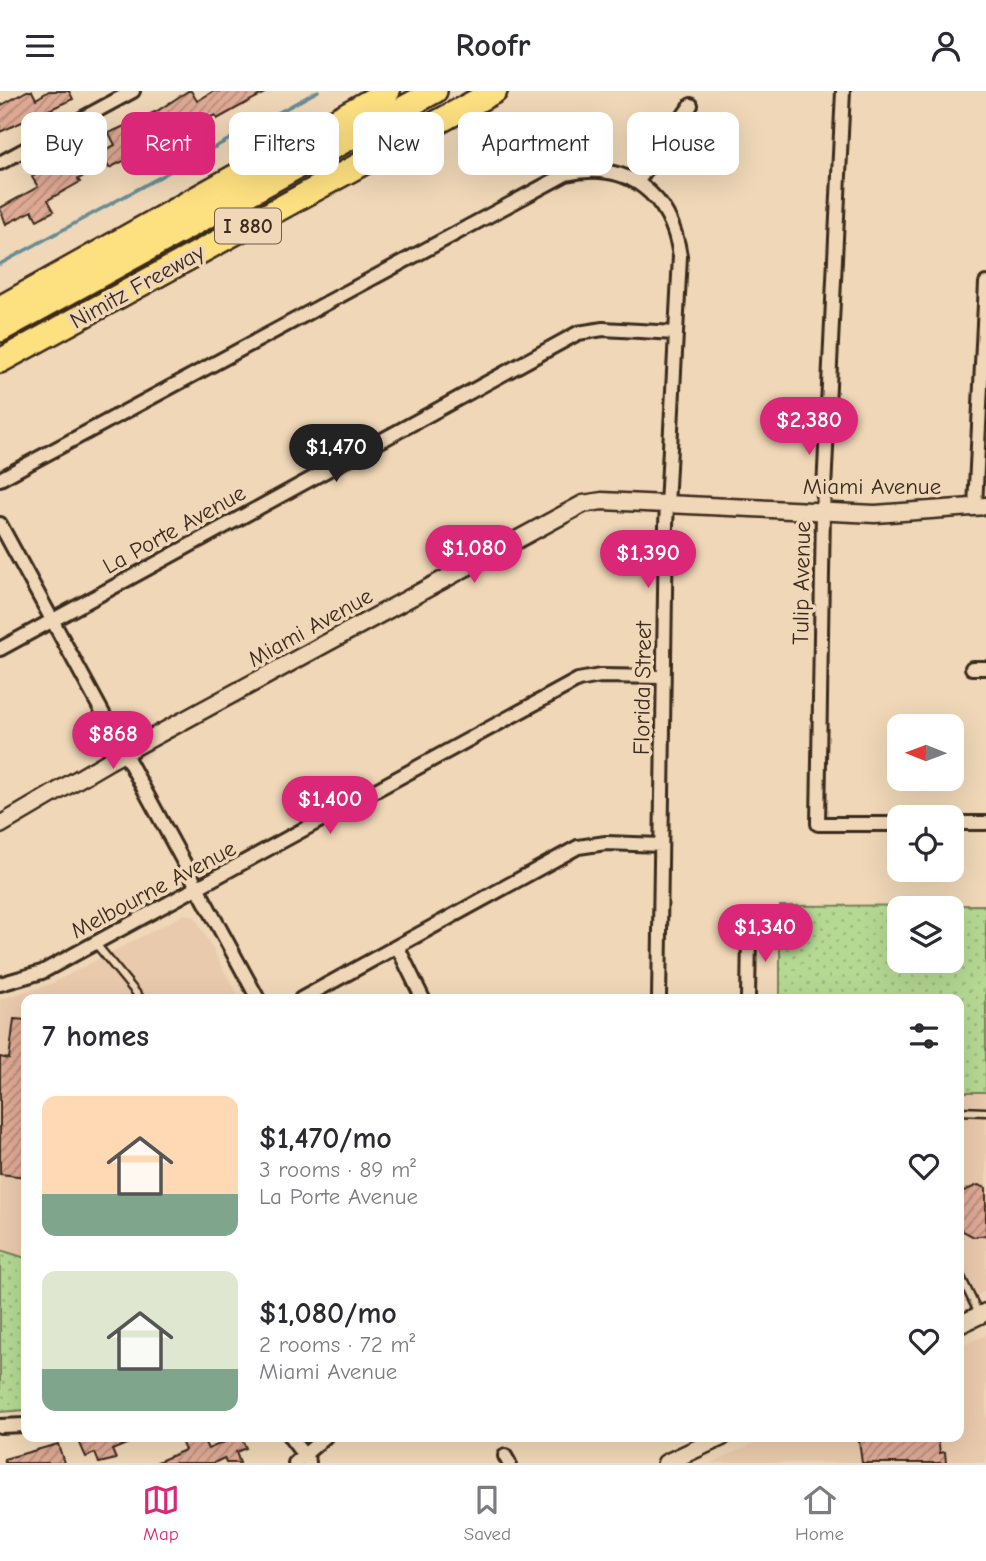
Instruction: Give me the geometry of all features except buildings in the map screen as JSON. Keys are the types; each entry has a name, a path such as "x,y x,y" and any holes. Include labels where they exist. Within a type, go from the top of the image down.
{"highway":[{"name":"I 880","path":"0,308 179,205 388,91"},
{"name":"I 880","path":"0,330 435,91"},
{"name":"I 880","path":"0,345 464,91"},
{"name":"Nimitz Freeway","path":"0,361 495,91"},
{"path":"179,205 225,205"}],"street":[{"path":"0,163 114,95 132,91"},
{"name":"Tulip Avenue","path":"843,91 822,511 818,824 887,824"},
{"path":"0,479 543,184 583,170 619,174 638,181 691,105"},
{"name":"Florida Street","path":"638,181 664,208 676,232 680,256 662,677 659,994"},
{"path":"980,506 986,283"},
{"name":"La Porte Avenue","path":"0,649 578,333 603,329 676,333"},
{"name":"Miami Avenue","path":"0,825 122,754 583,504 602,501 907,513 980,506"},
{"path":"0,524 122,754 255,994"},
{"path":"972,668 986,668"},
{"name":"Melbourne Avenue","path":"0,984 42,972 96,944 578,680 600,676 662,677"},
{"path":"964,823 986,823"},
{"path":"311,994 578,847 606,843 661,845"},
{"path":"748,994 749,933 762,920"},
{"path":"398,948 421,994"},
{"path":"964,1323 983,1314"},
{"path":"0,1426 21,1425"},
{"path":"293,1442 303,1461 320,1442"},
{"path":"666,1463 696,1442"}],"lane":[{"path":"96,944 137,994"},
{"path":"964,1111 986,1112"},
{"path":"964,1284 983,1314"}],"shaded area":[{"path":"887,905 887,973 964,973 964,905 986,905 986,1291 964,1302 964,994 780,994 780,906"},
{"path":"185,914 195,917 237,994 21,994 21,1410 0,1412 0,999 49,985"},
{"path":"986,1335 986,1463 711,1463 757,1442 964,1442 964,1345"}],"green space":[{"path":"887,905 887,973 964,973 964,905 986,905 986,1092 964,1092 964,994 780,994 780,906"},
{"path":"0,1250 21,1256 21,1410 0,1412"}],"waterway":[{"path":"0,264 318,91"}]}
